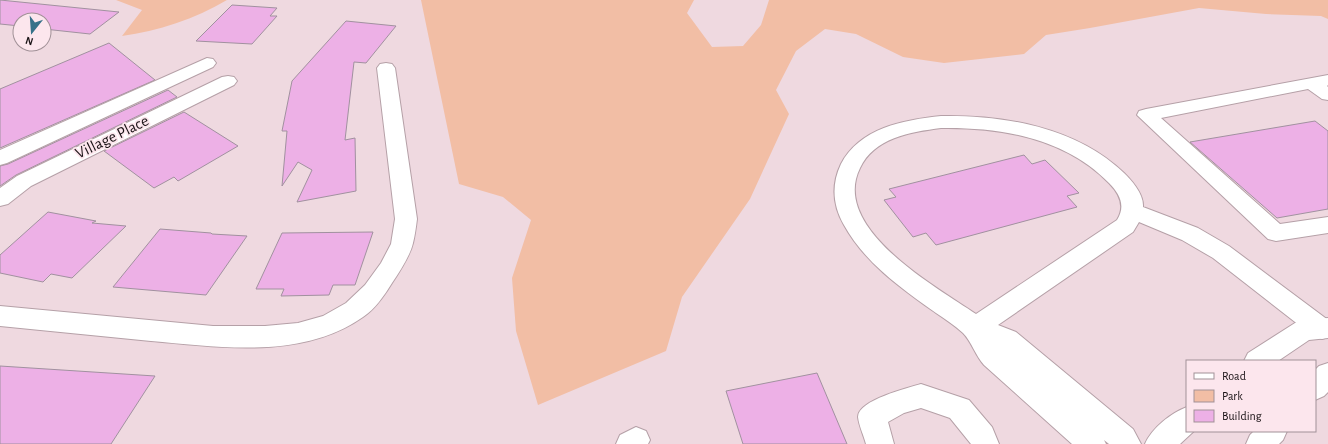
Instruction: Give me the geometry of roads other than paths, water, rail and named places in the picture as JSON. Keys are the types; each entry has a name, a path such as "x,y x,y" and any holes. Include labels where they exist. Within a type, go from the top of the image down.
{"main road":[{"path":"0,158 207,63"},
{"path":"0,316 213,336 265,338 298,333 329,325 355,310 374,292 389,269 402,244 406,219 386,68"},
{"name":"Village Place","path":"0,199 24,181 228,81"},
{"path":"1328,95 1320,82 1146,115 1276,233 1328,225"},
{"path":"975,328 1125,226 1131,219 1133,211 1130,194 1112,172 1078,149 1058,140 1035,133 990,124 943,122 889,132 874,140 861,150 851,162 846,175 846,203 851,219 860,234 873,250 891,266 975,328 1007,339 1124,438 1127,444"},
{"path":"1133,211 1190,234 1221,252 1325,328"},
{"path":"975,328 988,352 1092,444"},
{"path":"1259,360 1304,330 1325,328"},
{"path":"1316,387 1328,374"},
{"path":"880,444 872,416 897,403 921,396 959,409 982,436 985,444"},
{"path":"1159,444 1186,421"},
{"path":"1260,444 1272,432"}]}
